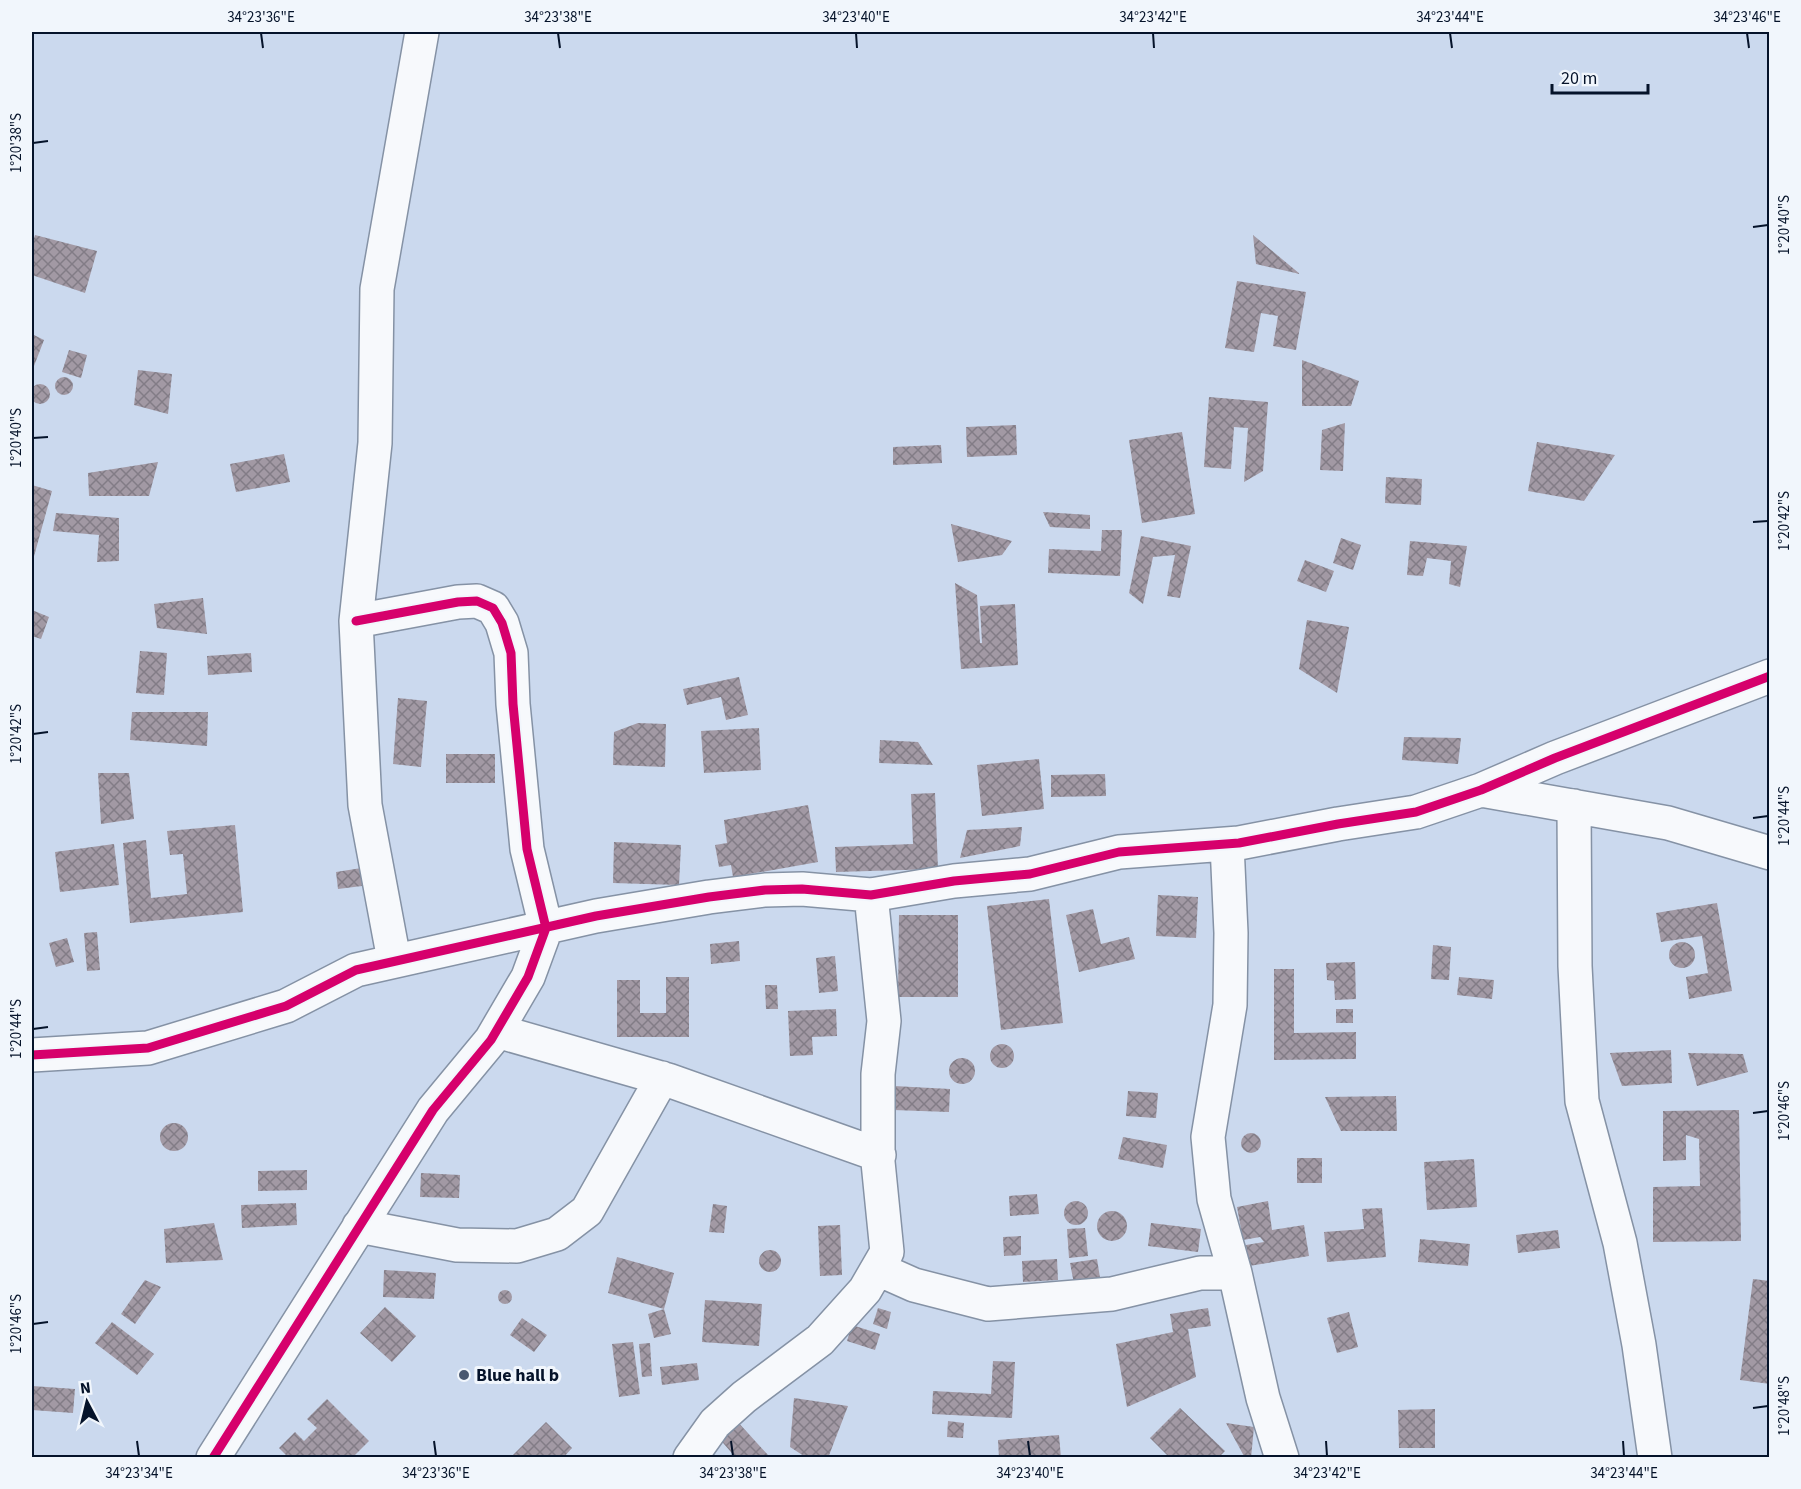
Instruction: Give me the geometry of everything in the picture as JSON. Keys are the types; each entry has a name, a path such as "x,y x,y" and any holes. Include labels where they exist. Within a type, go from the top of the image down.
{"street":[{"path":"394,960 365,805 356,621 375,443 377,289 422,32"},
{"path":"213,1458 433,1110 491,1040 528,977 546,928 527,849 513,704 511,653 502,623 493,608 477,601 458,602 356,621"},
{"path":"32,1055 148,1048 286,1006 356,970 596,916 698,898 765,890 871,895 954,881 1030,874 1119,852 1227,844 1416,813 1481,790 1555,758 1770,676"},
{"path":"1481,790 1668,823 1770,853"},
{"path":"1574,806 1575,966 1582,1101 1620,1243 1639,1345 1654,1458"},
{"path":"1227,844 1231,933 1230,1005 1208,1137 1214,1199 1235,1273 1263,1398 1282,1458"},
{"path":"690,1458 715,1424 744,1397 820,1340 865,1290 887,1252 879,1155 878,1074 884,1021 871,895"},
{"path":"496,1030 662,1078 879,1155"},
{"path":"359,1226 457,1245 517,1246 557,1234 587,1211 662,1078"},
{"path":"878,1269 914,1285 988,1304 1112,1294 1200,1273 1235,1273"}],"building":[{"path":"35,235 97,251 85,293 32,275 32,245"},
{"path":"1253,235 1300,274 1256,264"},
{"path":"1237,281 1306,292 1296,350 1273,346 1278,316 1261,313 1254,352 1225,348"},
{"path":"32,334 44,340 34,366 32,365"},
{"path":"69,350 87,355 81,378 62,372"},
{"path":"1302,360 1359,381 1351,406 1302,406"},
{"path":"138,370 172,374 168,414 134,405"},
{"path":"64,377 70,380 73,386 70,392 64,395 58,392 55,386 58,380"},
{"path":"40,384 47,387 50,394 47,401 40,404 33,401 30,394 33,387"},
{"path":"1209,397 1268,402 1263,471 1244,482 1248,428 1234,427 1231,469 1204,467"},
{"path":"1345,423 1343,471 1320,470 1322,430"},
{"path":"1016,425 1017,455 967,457 966,427"},
{"path":"1182,432 1195,514 1142,523 1129,440"},
{"path":"1537,442 1615,455 1584,501 1528,491"},
{"path":"941,445 942,463 893,465 893,447"},
{"path":"284,454 290,482 236,492 230,464"},
{"path":"158,462 149,496 89,496 88,473"},
{"path":"1386,477 1422,479 1421,505 1385,503"},
{"path":"32,485 52,491 33,560 32,560"},
{"path":"1043,512 1090,515 1090,529 1050,527"},
{"path":"56,513 119,518 119,561 97,562 99,535 53,531"},
{"path":"951,524 1012,541 1002,555 958,562"},
{"path":"1102,530 1122,530 1120,576 1048,573 1049,549 1101,551"},
{"path":"1141,536 1191,546 1180,598 1167,596 1175,555 1153,557 1143,604 1129,593"},
{"path":"1341,538 1361,545 1353,570 1333,563"},
{"path":"1410,541 1467,546 1460,587 1449,584 1451,561 1427,558 1423,576 1407,575"},
{"path":"1305,560 1334,571 1326,592 1297,581"},
{"path":"955,583 977,595 980,643 982,643 980,606 1015,604 1018,665 961,669"},
{"path":"203,598 207,634 157,628 154,604"},
{"path":"32,610 49,617 41,639 32,636"},
{"path":"1307,620 1349,627 1337,693 1299,669"},
{"path":"140,651 167,653 164,695 136,693"},
{"path":"251,653 252,672 208,675 207,656"},
{"path":"739,677 748,715 726,720 721,697 687,705 683,689"},
{"path":"398,698 427,701 421,767 393,764"},
{"path":"132,712 208,712 207,746 130,740"},
{"path":"638,723 666,724 665,767 613,765 614,732"},
{"path":"759,728 761,770 704,773 701,731"},
{"path":"1404,737 1461,738 1458,764 1402,760"},
{"path":"880,740 918,742 933,765 879,763"},
{"path":"446,754 495,754 495,783 446,783"},
{"path":"1039,759 1044,809 982,816 977,765"},
{"path":"98,773 129,773 134,819 101,824"},
{"path":"1105,774 1106,796 1051,797 1051,775"},
{"path":"935,793 938,869 836,872 835,847 913,844 911,794"},
{"path":"808,805 818,862 733,877 731,865 719,867 715,845 727,843 724,820"},
{"path":"235,825 243,912 130,923 123,843 146,840 151,898 187,894 183,854 170,855 167,831"},
{"path":"1022,827 1020,846 960,858 967,830"},
{"path":"614,842 681,845 679,885 613,883"},
{"path":"114,844 119,885 60,892 55,852"},
{"path":"368,867 370,885 338,889 336,872"},
{"path":"1158,895 1198,897 1196,938 1156,936"},
{"path":"1049,899 1063,1023 1001,1030 987,906"},
{"path":"1717,903 1732,991 1689,999 1686,977 1708,973 1702,936 1661,942 1656,913"},
{"path":"1093,909 1101,944 1129,937 1135,959 1079,972 1066,915"},
{"path":"899,915 958,915 958,997 898,997"},
{"path":"97,932 100,970 87,971 84,933"},
{"path":"67,938 74,962 56,967 49,943"},
{"path":"739,941 740,961 711,964 710,944"},
{"path":"1682,942 1691,946 1695,955 1691,964 1682,968 1673,964 1669,955 1673,946"},
{"path":"1433,945 1451,947 1449,980 1431,979"},
{"path":"835,956 838,991 819,993 816,958"},
{"path":"1355,962 1356,999 1335,1000 1334,981 1327,980 1326,963"},
{"path":"1274,969 1294,969 1294,1033 1356,1032 1356,1059 1274,1060"},
{"path":"666,977 689,977 689,1037 617,1037 617,980 640,980 640,1013 666,1013"},
{"path":"1459,977 1494,980 1492,999 1457,995"},
{"path":"765,985 777,985 778,1009 766,1009"},
{"path":"836,1009 837,1036 812,1037 813,1055 790,1056 788,1011"},
{"path":"1336,1009 1353,1009 1353,1023 1336,1023"},
{"path":"1002,1044 1007,1045 1013,1051 1013,1061 1007,1067 1002,1068 997,1067 991,1061 990,1056 991,1051 997,1045"},
{"path":"1671,1050 1672,1083 1622,1086 1610,1053"},
{"path":"1688,1053 1743,1054 1748,1072 1697,1086"},
{"path":"962,1058 971,1062 975,1071 971,1080 962,1084 953,1080 949,1071 953,1062"},
{"path":"894,1086 950,1089 949,1112 893,1110"},
{"path":"1128,1091 1158,1093 1156,1118 1126,1116"},
{"path":"1396,1096 1397,1131 1341,1131 1325,1097"},
{"path":"1739,1110 1741,1241 1653,1242 1653,1187 1700,1186 1699,1139 1686,1135 1686,1160 1663,1161 1663,1111"},
{"path":"174,1123 184,1127 188,1137 184,1147 174,1151 164,1147 160,1137 164,1127"},
{"path":"1251,1133 1258,1136 1261,1143 1258,1150 1251,1153 1244,1150 1241,1143 1244,1136"},
{"path":"1123,1137 1167,1145 1163,1168 1118,1159"},
{"path":"1297,1158 1322,1158 1322,1183 1297,1183"},
{"path":"1474,1159 1477,1207 1427,1210 1424,1162"},
{"path":"307,1170 307,1190 258,1191 258,1171"},
{"path":"421,1173 460,1175 459,1198 420,1197"},
{"path":"1037,1194 1039,1214 1010,1216 1009,1196"},
{"path":"1076,1201 1084,1205 1088,1213 1084,1221 1076,1225 1068,1221 1064,1213 1068,1205"},
{"path":"1268,1201 1272,1230 1304,1225 1309,1256 1249,1266 1246,1245 1264,1242 1260,1237 1243,1240 1237,1207"},
{"path":"296,1203 297,1225 242,1228 241,1205"},
{"path":"713,1204 727,1206 724,1233 709,1232"},
{"path":"1382,1208 1386,1257 1327,1262 1324,1232 1364,1229 1362,1209"},
{"path":"1112,1211 1123,1215 1127,1226 1123,1237 1112,1241 1101,1237 1097,1226 1101,1215"},
{"path":"214,1223 223,1260 166,1263 164,1229"},
{"path":"1151,1223 1201,1229 1198,1252 1148,1246"},
{"path":"840,1225 842,1275 820,1276 818,1226"},
{"path":"1085,1228 1088,1256 1069,1258 1067,1229"},
{"path":"1558,1230 1560,1248 1518,1253 1516,1235"},
{"path":"1021,1236 1021,1255 1004,1256 1003,1237"},
{"path":"1420,1239 1470,1244 1468,1266 1418,1262"},
{"path":"770,1250 778,1253 781,1261 778,1269 770,1272 762,1269 759,1261 762,1253"},
{"path":"617,1257 674,1273 664,1309 608,1293"},
{"path":"1057,1259 1058,1280 1023,1282 1022,1261"},
{"path":"1097,1259 1101,1284 1075,1289 1070,1263"},
{"path":"384,1270 436,1273 434,1299 383,1297"},
{"path":"1753,1279 1770,1281 1770,1384 1740,1380"},
{"path":"145,1280 161,1287 135,1324 121,1314"},
{"path":"502,1290 508,1290 512,1297 508,1304 502,1304 498,1300 498,1294"},
{"path":"705,1300 762,1304 759,1346 702,1342"},
{"path":"385,1307 416,1336 392,1362 360,1333"},
{"path":"878,1308 891,1312 887,1329 873,1324"},
{"path":"1208,1308 1211,1326 1188,1329 1196,1377 1127,1407 1116,1344 1173,1332 1170,1314"},
{"path":"664,1309 671,1334 654,1338 648,1314"},
{"path":"1349,1312 1358,1347 1337,1353 1327,1318"},
{"path":"522,1318 547,1335 534,1352 510,1335"},
{"path":"112,1322 154,1354 137,1375 95,1343"},
{"path":"852,1325 880,1334 875,1350 847,1341"},
{"path":"633,1342 640,1394 619,1397 612,1344"},
{"path":"650,1343 652,1376 642,1377 639,1344"},
{"path":"993,1361 1015,1362 1012,1418 932,1414 933,1391 991,1394"},
{"path":"697,1363 699,1380 662,1385 660,1367"},
{"path":"32,1386 75,1389 73,1413 32,1410"},
{"path":"794,1398 848,1406 828,1458 807,1458 790,1447"},
{"path":"327,1399 369,1441 352,1458 289,1458 279,1448 295,1432 304,1441 317,1428 307,1419"},
{"path":"1180,1408 1225,1451 1218,1458 1170,1458 1150,1438"},
{"path":"1435,1409 1435,1448 1399,1448 1398,1410"},
{"path":"736,1420 768,1455 765,1458 736,1458 718,1437"},
{"path":"948,1421 964,1423 963,1438 947,1437"},
{"path":"546,1422 572,1448 563,1458 516,1458 513,1455"},
{"path":"1226,1423 1254,1427 1251,1458 1245,1458"},
{"path":"1059,1435 1061,1458 999,1458 998,1440"}],"cycle path":[{"path":"213,1458 433,1110 491,1040 528,977 546,928 527,849 513,704 511,653 502,623 493,608 477,601 458,602 356,621"},
{"path":"32,1055 148,1048 286,1006 356,970 596,916 765,890 802,889 871,895 954,881 1030,874 1119,852 1239,843 1416,812 1481,790 1555,758 1770,676"}],"place":[{"name":"Blue hall b","path":"464,1375"}]}
